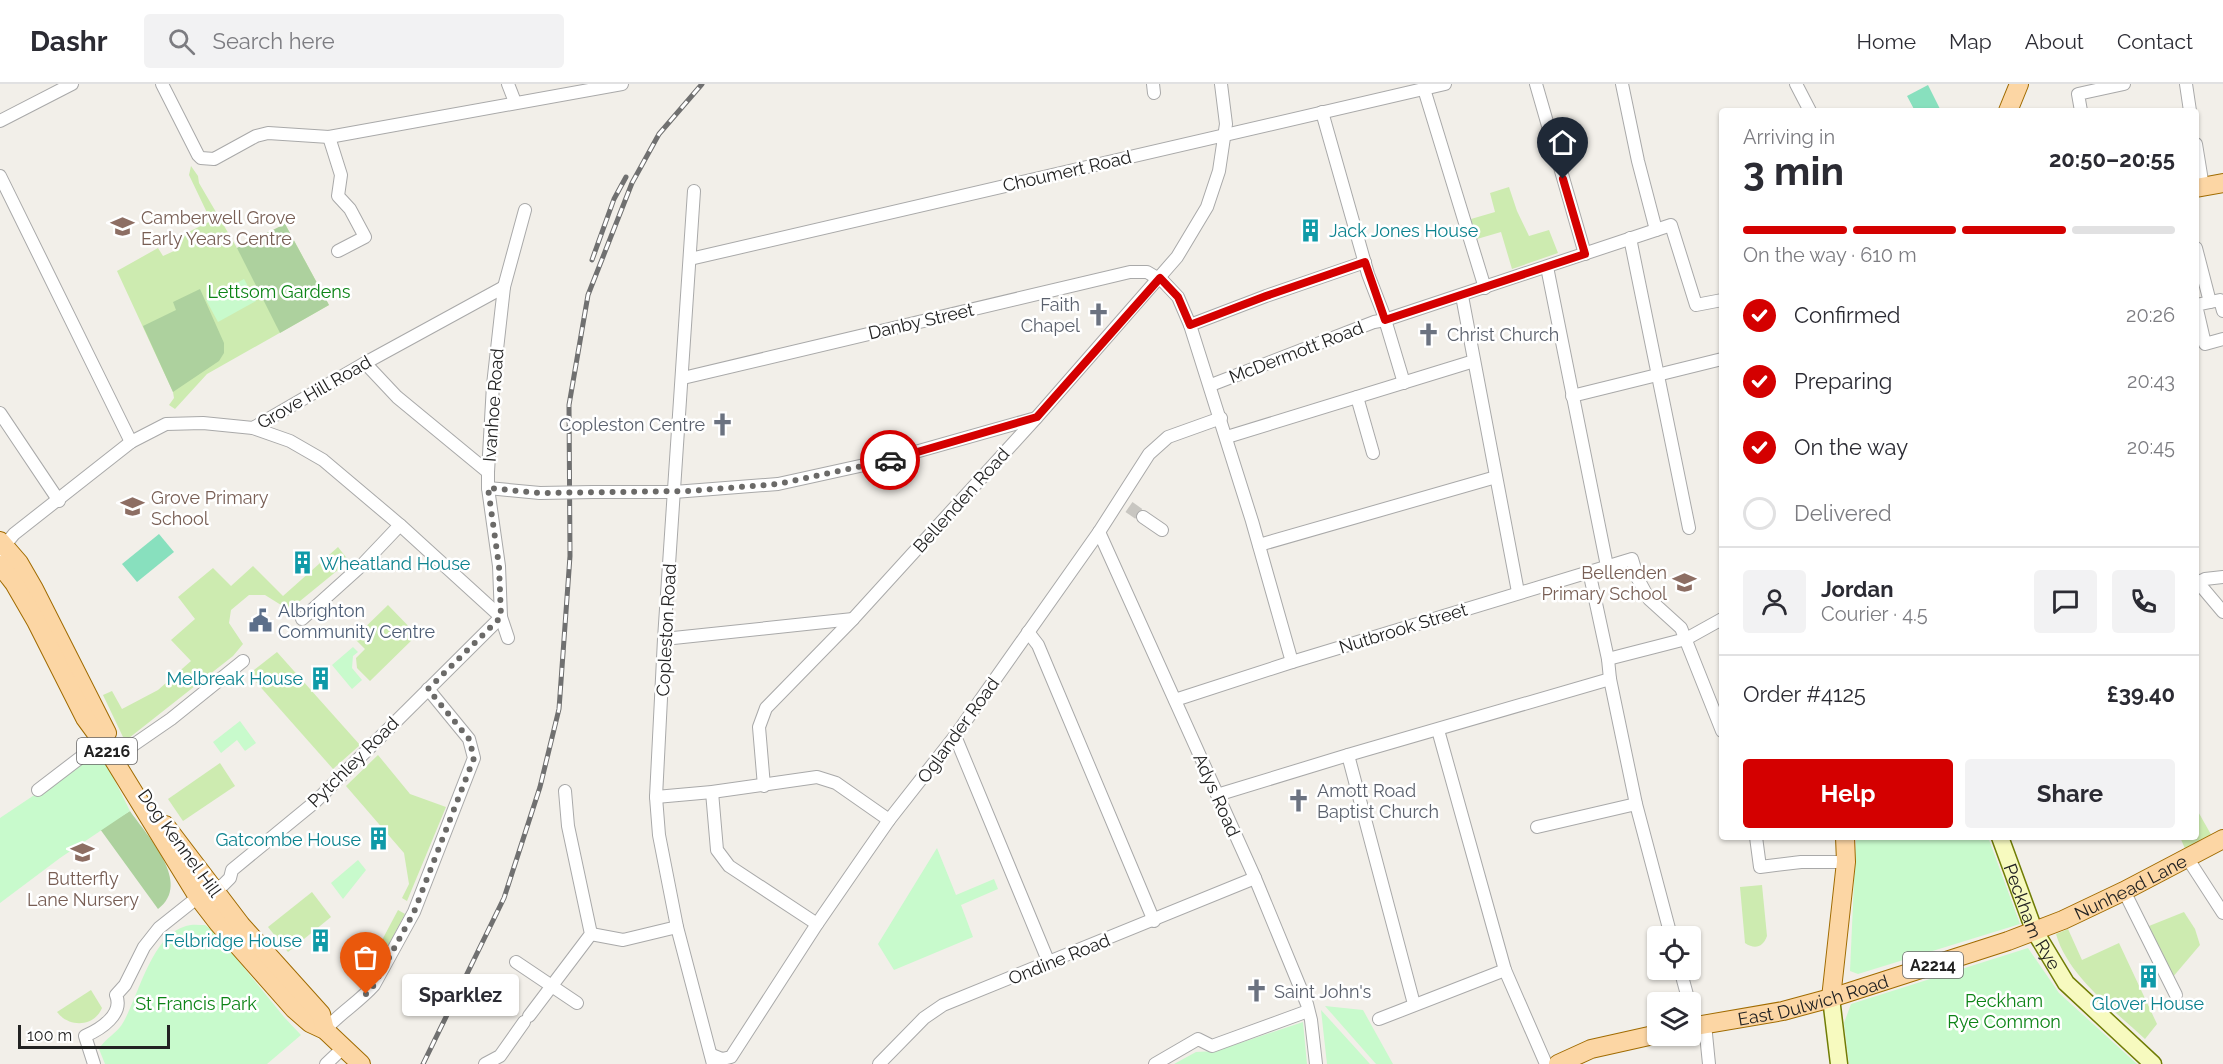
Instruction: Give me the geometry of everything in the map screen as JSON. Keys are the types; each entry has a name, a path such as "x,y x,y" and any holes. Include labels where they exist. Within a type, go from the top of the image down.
{"main road":[{"path":"2009,108 2019,84"},
{"path":"2200,187 2223,183"},
{"name":"Dog Kennel Hill","path":"2,543 34,589 112,753"},
{"name":"Dog Kennel Hill","path":"1,568 14,583 36,621 85,718 112,753 205,892 241,925 321,1014 325,1030 344,1047"},
{"name":"Nunhead Lane","path":"2034,930 2063,920 2124,891 2223,839"},
{"path":"1831,998 1846,862 1845,840"},
{"name":"East Dulwich Road","path":"1701,1025 1783,1011 1831,998 2008,941 2034,930"},
{"path":"1558,1064 1591,1049 1647,1036"},
{"name":"A2216","path":"344,1047 361,1064"}],"street":[{"path":"0,121 72,84"},
{"path":"162,84 201,158 214,159 256,136 268,133 329,137 622,84"},
{"path":"508,84 514,102"},
{"name":"Bellenden Road","path":"764,786 759,727 766,708 853,619 1037,417 1177,257 1207,207 1219,171 1225,135 1221,84"},
{"name":"Choumert Road","path":"690,259 1322,112 1397,89 1424,89 1445,84"},
{"path":"1536,84 1585,254"},
{"path":"1622,84 1638,161 1656,230 1671,225 1696,305 1719,301"},
{"path":"1796,84 1808,108"},
{"path":"2080,108 2078,94 2124,84"},
{"path":"2186,84 2190,108"},
{"path":"1424,89 1485,288"},
{"path":"1322,112 1365,262 1404,383"},
{"path":"329,137 341,175 338,196 350,209 365,237 338,251"},
{"path":"1,182 131,442"},
{"name":"Copleston Road","path":"694,191 664,639 656,797 658,835 677,927 713,1059"},
{"name":"Ivanhoe Road","path":"508,638 501,617 499,566 488,488 488,472 493,386 504,287 525,210"},
{"name":"McDermott Road","path":"1211,385 1354,329 1462,296 1656,230"},
{"path":"1630,238 1689,528"},
{"path":"2199,260 2210,302"},
{"path":"1190,325 1365,262"},
{"path":"1547,267 1607,566"},
{"name":"Danby Street","path":"683,378 1130,272 1147,272 1159,278"},
{"path":"1159,278 1178,297 1211,385 1292,662"},
{"name":"Grove Hill Road","path":"2,543 59,501 131,442 166,424 203,423 253,428 365,363 504,287"},
{"path":"1462,296 1518,592"},
{"path":"2199,305 2220,300 2223,311"},
{"path":"2199,319 2205,344 2223,339"},
{"path":"1572,396 1719,360"},
{"path":"1227,437 1474,362"},
{"path":"365,363 397,397 488,472"},
{"path":"1357,398 1373,453"},
{"path":"0,413 59,501"},
{"path":"488,488 540,493 674,492 778,484 887,460 1037,417"},
{"name":"Oglander Road","path":"713,1059 731,1057 817,924 889,820 955,736 1099,532 1124,503 1149,454 1168,437 1221,418"},
{"path":"253,428 290,441 323,460 400,525 501,617"},
{"path":"1259,545 1496,477"},
{"path":"1143,517 1162,530"},
{"path":"302,619 362,565 400,525"},
{"name":"Adys Road","path":"1099,532 1255,878 1308,1011 1316,1064"},
{"path":"1,568 2,543"},
{"name":"Nutbrook Street","path":"1175,700 1518,592 1632,559 1638,579 1649,598 1681,628 1686,639"},
{"path":"1588,571 1608,659 1610,679 1636,804 1668,926"},
{"path":"2199,581 2223,577"},
{"path":"2199,582 2223,612"},
{"name":"Pytchley Road","path":"94,1064 85,1036 99,1030 116,1012 119,1002 116,995 125,986 144,947 159,928 205,892 222,885 230,878 232,870 315,802 501,617"},
{"path":"664,639 853,619"},
{"path":"1608,659 1686,639 1719,621"},
{"path":"1028,632 1038,645 1154,921"},
{"path":"1686,639 1719,723"},
{"path":"38,790 89,751 112,753 171,719 243,661"},
{"path":"1217,795 1348,754 1610,679"},
{"path":"325,1030 340,1013 366,994 374,985 414,912 474,758 469,739 428,689"},
{"path":"1438,730 1505,970 1546,1064"},
{"path":"955,736 1049,963"},
{"path":"1348,754 1414,1004"},
{"path":"656,797 764,786 817,777 836,783 889,820"},
{"path":"565,791 568,826 591,934"},
{"path":"712,792 717,850 729,866 817,924"},
{"path":"1537,827 1636,804"},
{"path":"1756,840 1760,867 1801,862 1846,862"},
{"name":"Peckham Rye","path":"2001,840 2034,930 2066,983 2153,1064"},
{"path":"2188,859 2223,913"},
{"name":"Ondine Road","path":"879,1064 936,1008 1255,878"},
{"path":"2124,891 2176,995"},
{"path":"591,934 623,940 677,927"},
{"path":"485,1064 500,1056 550,985 591,934"},
{"path":"516,962 577,1003"},
{"path":"1379,1019 1505,970"},
{"path":"1831,998 1839,1064"},
{"path":"1155,1064 1198,1039 1212,1046 1308,1011"},
{"path":"1701,1039 1709,1064"},
{"path":"326,1064 344,1047"}],"green space":[{"path":"1928,85 1940,108 1913,108 1907,96"},
{"name":"Lettsom Gardens","path":"191,166 237,248 285,224 329,305 207,374 175,409 169,405 174,398 173,392 117,271 158,248 163,256 174,251 170,241 211,221 189,175"},
{"path":"1509,187 1529,236 1549,230 1558,253 1512,269 1501,232 1477,239 1471,219 1495,212 1490,193"},
{"path":"285,224 329,305 280,333 237,248"},
{"path":"244,279 256,301 218,322 206,300"},
{"path":"200,289 224,343 224,353 219,361 173,392 143,326 176,310 173,302"},
{"path":"159,534 174,552 137,582 122,564"},
{"path":"338,547 349,561 289,610 265,595 249,595 231,610 229,623 243,644 233,656 129,738 123,737 103,695 112,691 122,709 158,690 191,661 171,640 195,619 178,597 213,568 231,586 253,566 283,596"},
{"path":"388,605 417,635 370,681 357,668 356,658 365,649 354,638"},
{"path":"353,647 358,652 353,656 352,668 362,680 352,689 332,665"},
{"path":"277,652 360,745 333,769 249,674"},
{"path":"240,721 256,743 245,751 237,740 221,753 213,742"},
{"path":"100,751 130,811 60,858 0,903 0,818"},
{"path":"378,755 410,794 446,807 407,901 402,898 409,884 404,853 346,786"},
{"path":"220,763 235,786 183,821 168,799"},
{"path":"130,811 156,846 169,873 171,886 168,898 158,909 100,829"},
{"path":"2199,813 2213,838 2186,851 2181,840 2199,840"},
{"name":"Peckham Rye Common","path":"1856,840 1989,840 2020,924 1858,974 1850,971"},
{"path":"937,848 956,895 994,879 998,889 961,905 973,937 894,970 878,944"},
{"path":"358,860 366,870 343,899 331,883"},
{"path":"1762,885 1767,936 1761,945 1755,947 1745,943 1740,887"},
{"path":"312,892 331,917 288,952 268,927"},
{"path":"398,910 405,914 370,980 363,976"},
{"path":"2184,912 2195,929 2200,945 2172,978 2149,926"},
{"name":"St Francis Park","path":"188,925 205,925 215,932 301,1035 267,1064 105,1064 99,1049 124,1021 155,953 174,932"},
{"path":"2068,929 2082,960 2119,943 2157,1024 2145,1039 2093,991 2071,964 2056,934"},
{"name":"Peckham Rye Common","path":"2028,948 2059,993 2137,1064 1849,1064 1844,1023 1851,1004"},
{"path":"91,990 102,1008 93,1019 74,1023 57,1012"},
{"path":"1325,1006 1363,1010 1393,1064 1376,1064"},
{"path":"1321,1010 1370,1064 1327,1064"},
{"path":"1303,1022 1307,1064 1174,1064 1196,1052 1216,1051"}],"tunnel":[{"path":"1129,507 1143,517"}],"railway":[{"path":"423,1064 504,898 540,787 559,709 570,556 569,405 588,295 632,183 659,134 702,84"},
{"path":"592,260 614,199 626,177"}],"way so far":[{"path":"366,994 374,985 414,912 474,758 469,739 428,689 501,617 499,566 488,488 540,493 689,491 778,484 890,460"}],"place":[{"name":"Camberwell Grove Early Years Centre","path":"123,227"},
{"name":"Jack Jones House","path":"1311,230"},
{"name":"Faith Chapel","path":"1098,314"},
{"name":"Christ Church","path":"1429,334"},
{"name":"Copleston Centre","path":"723,424"},
{"name":"Grove Primary School","path":"133,507"},
{"name":"Wheatland House","path":"302,563"},
{"name":"Bellenden Primary School","path":"1685,582"},
{"name":"Albrighton Community Centre","path":"260,620"},
{"name":"Melbreak House","path":"321,678"},
{"name":"Amott Road Baptist Church","path":"1299,800"},
{"name":"Gatcombe House","path":"379,839"},
{"name":"Butterfly Lane Nursery","path":"83,852"},
{"name":"Felbridge House","path":"320,940"},
{"name":"Glover House","path":"2148,977"},
{"name":"Saint John's","path":"1256,991"},
{"name":"Sparklez","path":"366,994"}],"route":[{"path":"890,460 1037,417 1160,278 1178,297 1190,325 1365,262 1385,320 1585,254 1563,179"}]}
